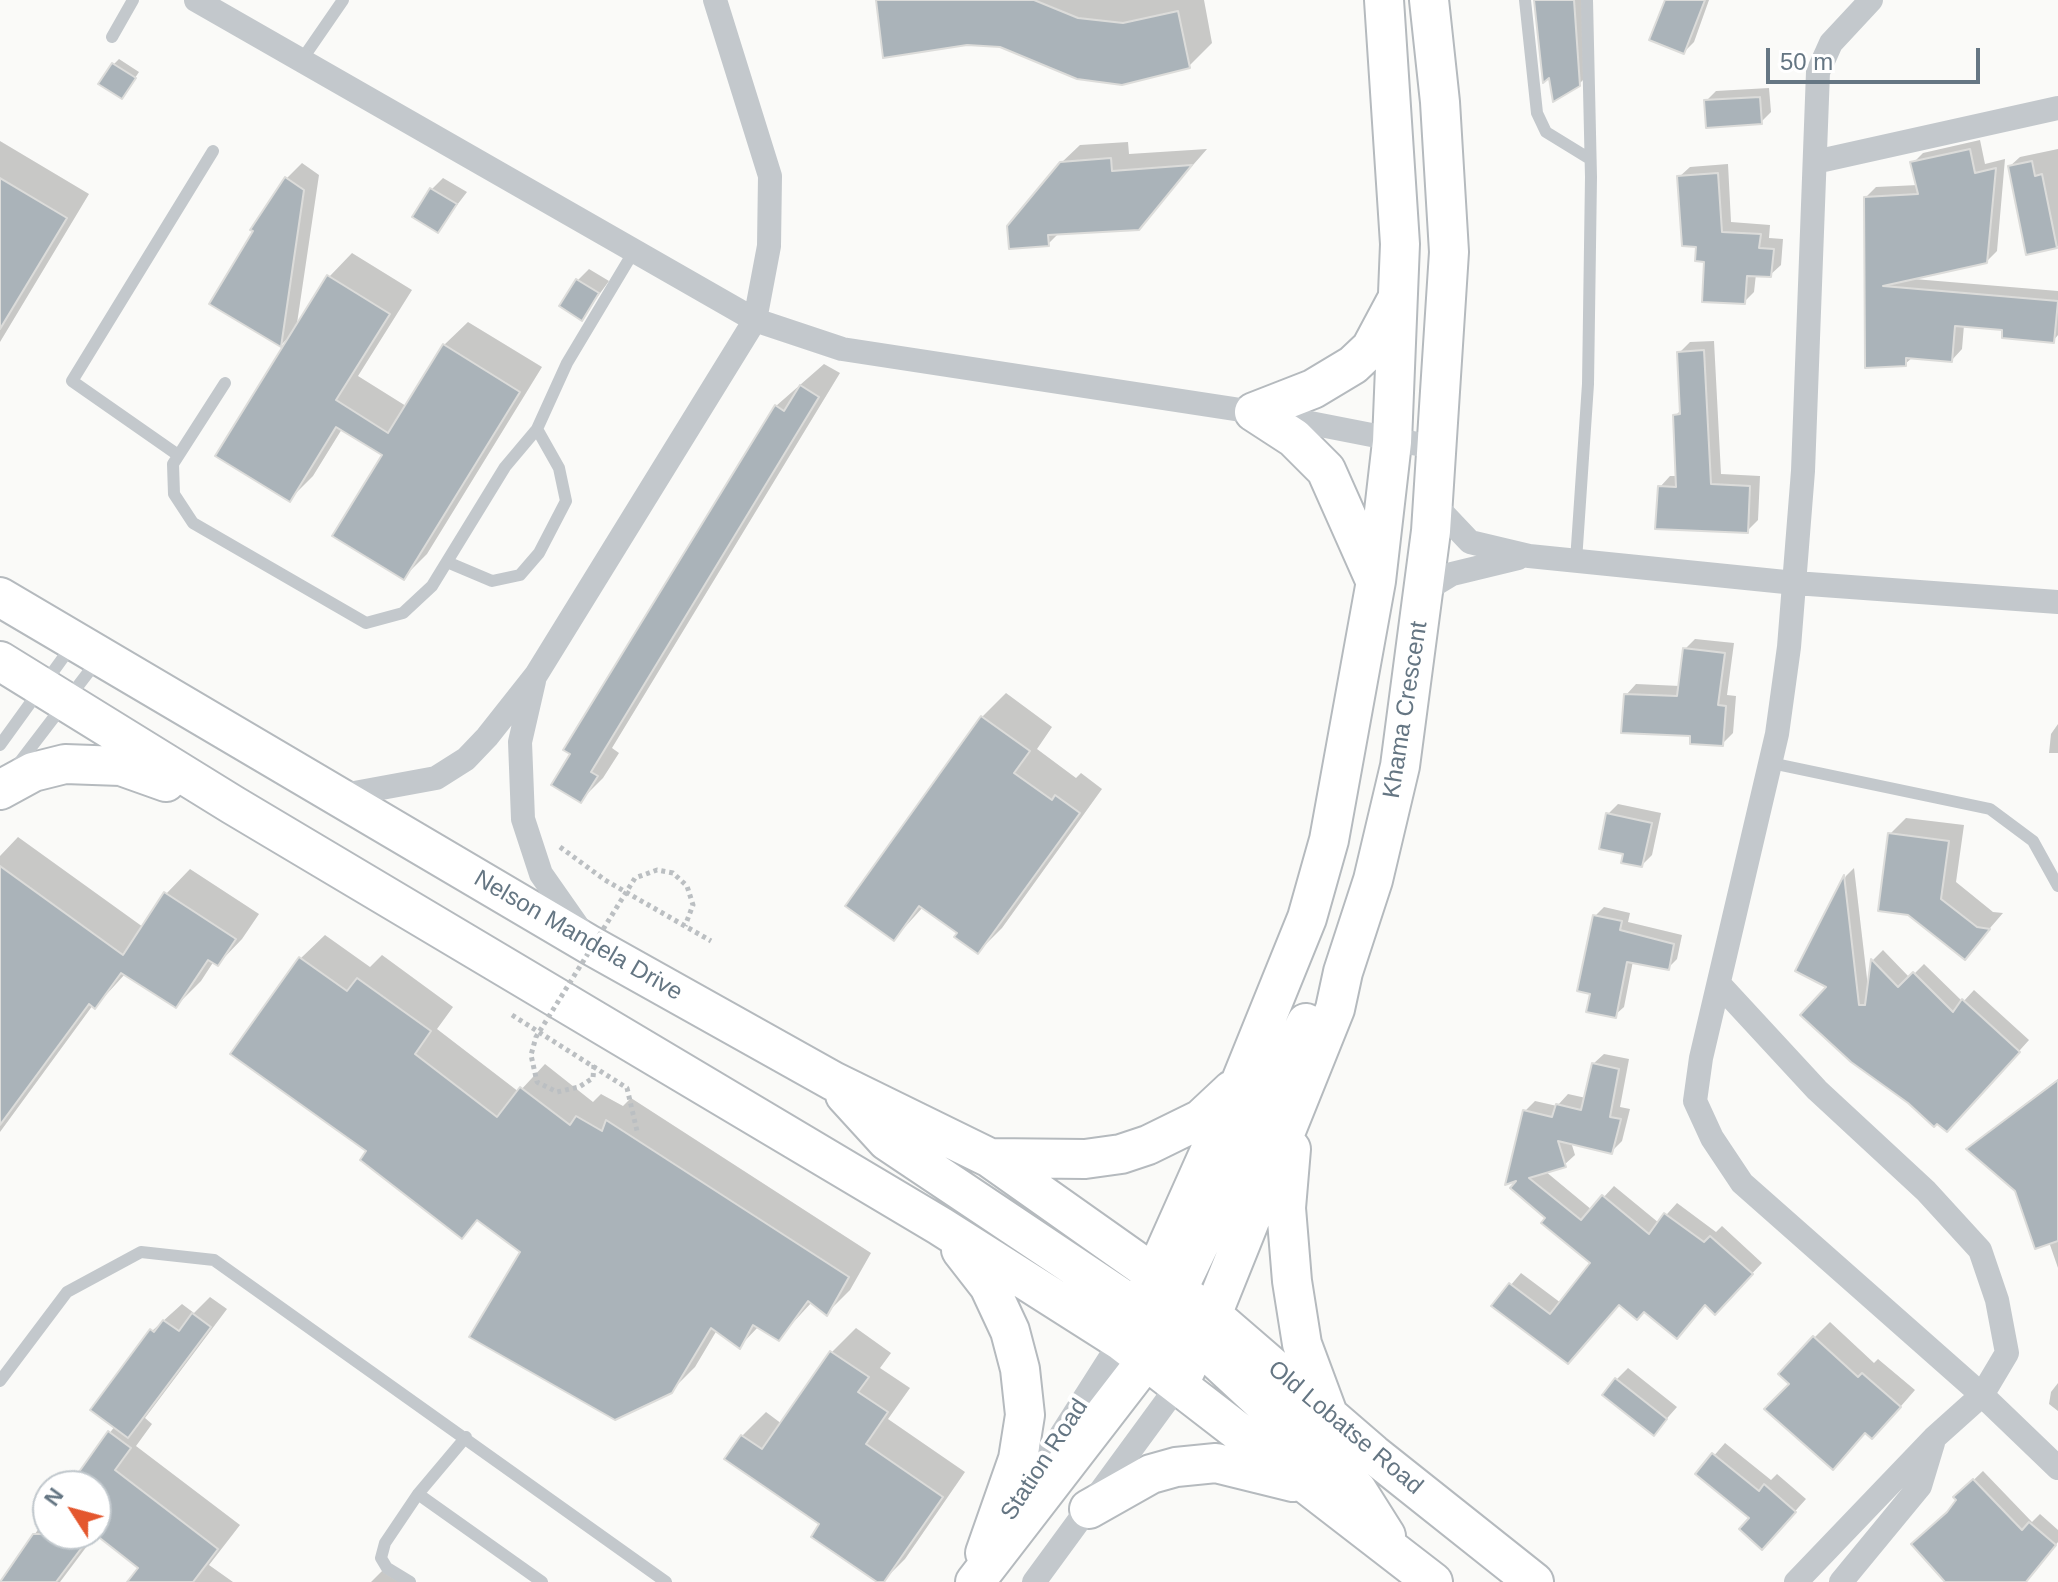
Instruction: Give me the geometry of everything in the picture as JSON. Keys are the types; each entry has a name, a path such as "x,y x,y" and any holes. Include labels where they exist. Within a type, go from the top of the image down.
{"main road":[{"path":"1384,0 1400,244 1392,442 1376,581 1329,840 1307,918 1241,1081 1164,1321 1179,1384 1303,1485 1433,1582"},
{"name":"Khama Crescent","path":"1164,1321 1293,1122 1335,1009 1343,972 1373,880 1400,766 1434,504 1449,252 1440,102 1429,0"},
{"path":"1254,412 1313,389 1353,365 1371,348 1399,296"},
{"path":"1254,412 1294,438 1326,470 1376,581"},
{"name":"Nelson Mandela Drive","path":"0,597 86,651 590,945 833,1081 990,1158 1164,1321"},
{"path":"0,661 233,805 940,1226 1164,1321"},
{"path":"0,788 33,772 65,764 97,764 121,766 233,805"},
{"path":"978,1572 1081,1449 1164,1321 1307,1023 1343,972"},
{"path":"833,1081 887,1141 1164,1321 1357,1490 1394,1550"},
{"path":"990,1158 1085,1159 1121,1154 1148,1145 1201,1119 1241,1081"},
{"path":"1293,1122 1286,1208 1292,1281 1302,1344 1329,1416"},
{"path":"940,1226 995,1298 1010,1331 1020,1369 1025,1415 1018,1459 978,1572"},
{"name":"Old Lobatse Road","path":"1164,1321 1329,1416 1534,1582"},
{"path":"1089,1509 1151,1474 1176,1467 1216,1463 1303,1485"}],"street":[{"path":"196,0 755,320 842,349 1254,412 1392,442 1438,448"},
{"path":"338,796 436,778 451,770 487,737 536,675 755,320 769,246 770,176 715,0"},
{"path":"1871,0 1831,43 1818,72 1795,583 1787,661 1771,763 1695,1101 1712,1138 1742,1183 1982,1395 2058,1468"},
{"path":"1815,162 2058,108"},
{"path":"1434,504 1470,542 1529,556 1795,583 2058,602"},
{"path":"1424,591 1452,574 1529,556"},
{"path":"536,675 520,742 523,819 541,874 590,945"},
{"path":"1719,984 1817,1090 1926,1191 1980,1250 1997,1300 2007,1353 1982,1395 1934,1438 1796,1582"},
{"path":"1034,1582 1179,1384"},
{"path":"1841,1582 1920,1486 1934,1438"}],"lane":[{"path":"112,37 133,0"},
{"path":"301,61 343,0"},
{"path":"1525,0 1537,113 1546,132 1590,159"},
{"path":"1576,561 1588,384 1590,159 1587,0"},
{"path":"178,455 72,381 213,151"},
{"path":"225,383 173,464 174,494 193,523 366,623 403,613 432,586 505,467 537,429 567,363 634,251"},
{"path":"447,562 492,581 520,575 539,553 566,501 559,468 537,429"},
{"path":"0,788 55,695 86,651"},
{"path":"0,745 55,695 86,651"},
{"path":"1771,763 1990,809 2012,822 2033,841 2058,886"},
{"path":"0,1381 67,1292 141,1252 214,1260 666,1582"},
{"path":"410,1582 387,1568 381,1558 385,1543 418,1494 466,1437"},
{"path":"418,1494 542,1582"}],"path":[{"path":"523,819 605,880 711,941"},
{"path":"594,1065 593,1078 579,1087 557,1092 537,1082 531,1055 536,1037 635,878 657,870 673,873 687,886 693,905 685,926"},
{"path":"512,1015 627,1088 637,1131"}],"building":[{"path":"876,0 1034,0 1078,18 1123,23 1178,11 1190,68 1122,85 1077,79 1000,47 967,45 883,58"},
{"path":"1534,0 1574,0 1580,86 1553,102 1549,78 1543,83"},
{"path":"1665,0 1705,0 1684,54 1649,40"},
{"path":"112,63 136,78 122,99 98,84"},
{"path":"1760,97 1762,124 1706,128 1704,100"},
{"path":"1970,149 1975,173 1996,168 1987,263 1883,286 2058,301 2054,343 2002,338 2002,330 1955,326 1952,362 1906,358 1906,366 1865,368 1864,197 1918,194 1910,162"},
{"path":"1111,158 1112,171 1192,165 1139,230 1048,235 1049,246 1009,249 1007,226 1060,162"},
{"path":"2032,161 2035,176 2042,174 2057,248 2026,255 2008,166"},
{"path":"1718,173 1722,232 1761,234 1759,248 1774,249 1771,277 1747,276 1745,304 1702,302 1704,262 1695,261 1696,247 1682,246 1677,176"},
{"path":"285,177 304,190 281,347 209,304 253,231 250,230"},
{"path":"0,178 67,218 0,329"},
{"path":"430,188 457,204 438,233 412,217"},
{"path":"327,275 390,314 336,400 388,433 443,344 520,392 404,580 332,536 382,455 336,427 290,502 215,456"},
{"path":"576,279 599,293 582,321 559,306"},
{"path":"1704,350 1711,484 1750,486 1748,533 1655,529 1658,486 1676,487 1673,415 1680,414 1677,352"},
{"path":"800,385 819,397 591,772 598,776 581,803 551,785 570,754 563,750 775,405 784,411"},
{"path":"1683,648 1725,653 1718,705 1726,706 1723,746 1690,744 1690,736 1621,733 1624,694 1677,696"},
{"path":"981,716 1030,751 1014,773 1052,800 1055,795 1080,813 978,954 954,937 957,933 919,906 894,941 845,906"},
{"path":"1606,813 1652,823 1642,867 1621,863 1623,854 1599,849"},
{"path":"1888,833 1949,841 1941,899 1977,927 1990,929 1965,960 1908,915 1878,911"},
{"path":"0,866 123,955 164,892 236,939 218,966 208,960 176,1008 121,973 95,1009 89,1004 0,1125"},
{"path":"1844,875 1859,1005 1865,1005 1871,959 1898,987 1913,972 1953,1012 1962,999 2020,1052 1947,1132 1937,1124 1934,1127 1908,1103 1851,1062 1800,1015 1826,987 1795,971"},
{"path":"1593,915 1622,921 1620,930 1674,944 1669,970 1627,962 1616,1018 1586,1012 1590,994 1577,991"},
{"path":"299,957 347,991 357,978 431,1031 415,1054 497,1117 520,1087 570,1125 576,1116 602,1131 606,1120 849,1277 827,1316 808,1301 779,1341 753,1325 740,1349 711,1328 672,1393 615,1420 469,1337 520,1252 477,1220 462,1239 360,1160 366,1151 230,1054"},
{"path":"1592,1063 1619,1069 1610,1117 1621,1119 1612,1154 1558,1141 1566,1167 1529,1178 1581,1220 1602,1195 1649,1234 1664,1213 1704,1242 1710,1236 1753,1274 1715,1315 1705,1305 1677,1339 1644,1312 1637,1320 1619,1305 1568,1364 1491,1306 1509,1283 1550,1314 1590,1263 1541,1223 1545,1218 1510,1188 1516,1181 1505,1185 1523,1110 1552,1117 1556,1104 1581,1110"},
{"path":"2058,1080 2058,1241 2035,1249 2015,1191 1966,1149"},
{"path":"192,1313 211,1327 128,1438 90,1410 150,1329 154,1332 163,1320 179,1331"},
{"path":"1813,1336 1858,1377 1862,1373 1901,1407 1872,1439 1865,1433 1833,1470 1764,1409 1789,1384 1778,1374"},
{"path":"830,1351 869,1377 858,1392 888,1412 866,1444 943,1497 884,1582 877,1582 811,1537 819,1524 724,1459 741,1435 762,1449"},
{"path":"1615,1378 1667,1419 1654,1436 1602,1395"},
{"path":"108,1431 131,1448 115,1470 218,1549 193,1582 127,1582 138,1568 112,1548 112,1470 80,1470"},
{"path":"1712,1453 1759,1491 1764,1484 1796,1512 1762,1550 1739,1529 1749,1518 1695,1474"},
{"path":"1973,1479 2022,1530 2029,1522 2056,1545 2026,1582 1945,1582 1911,1544 1947,1512 1956,1500 1953,1497"},
{"path":"32,1535 32,1550 80,1550 56,1582 0,1582"}]}
